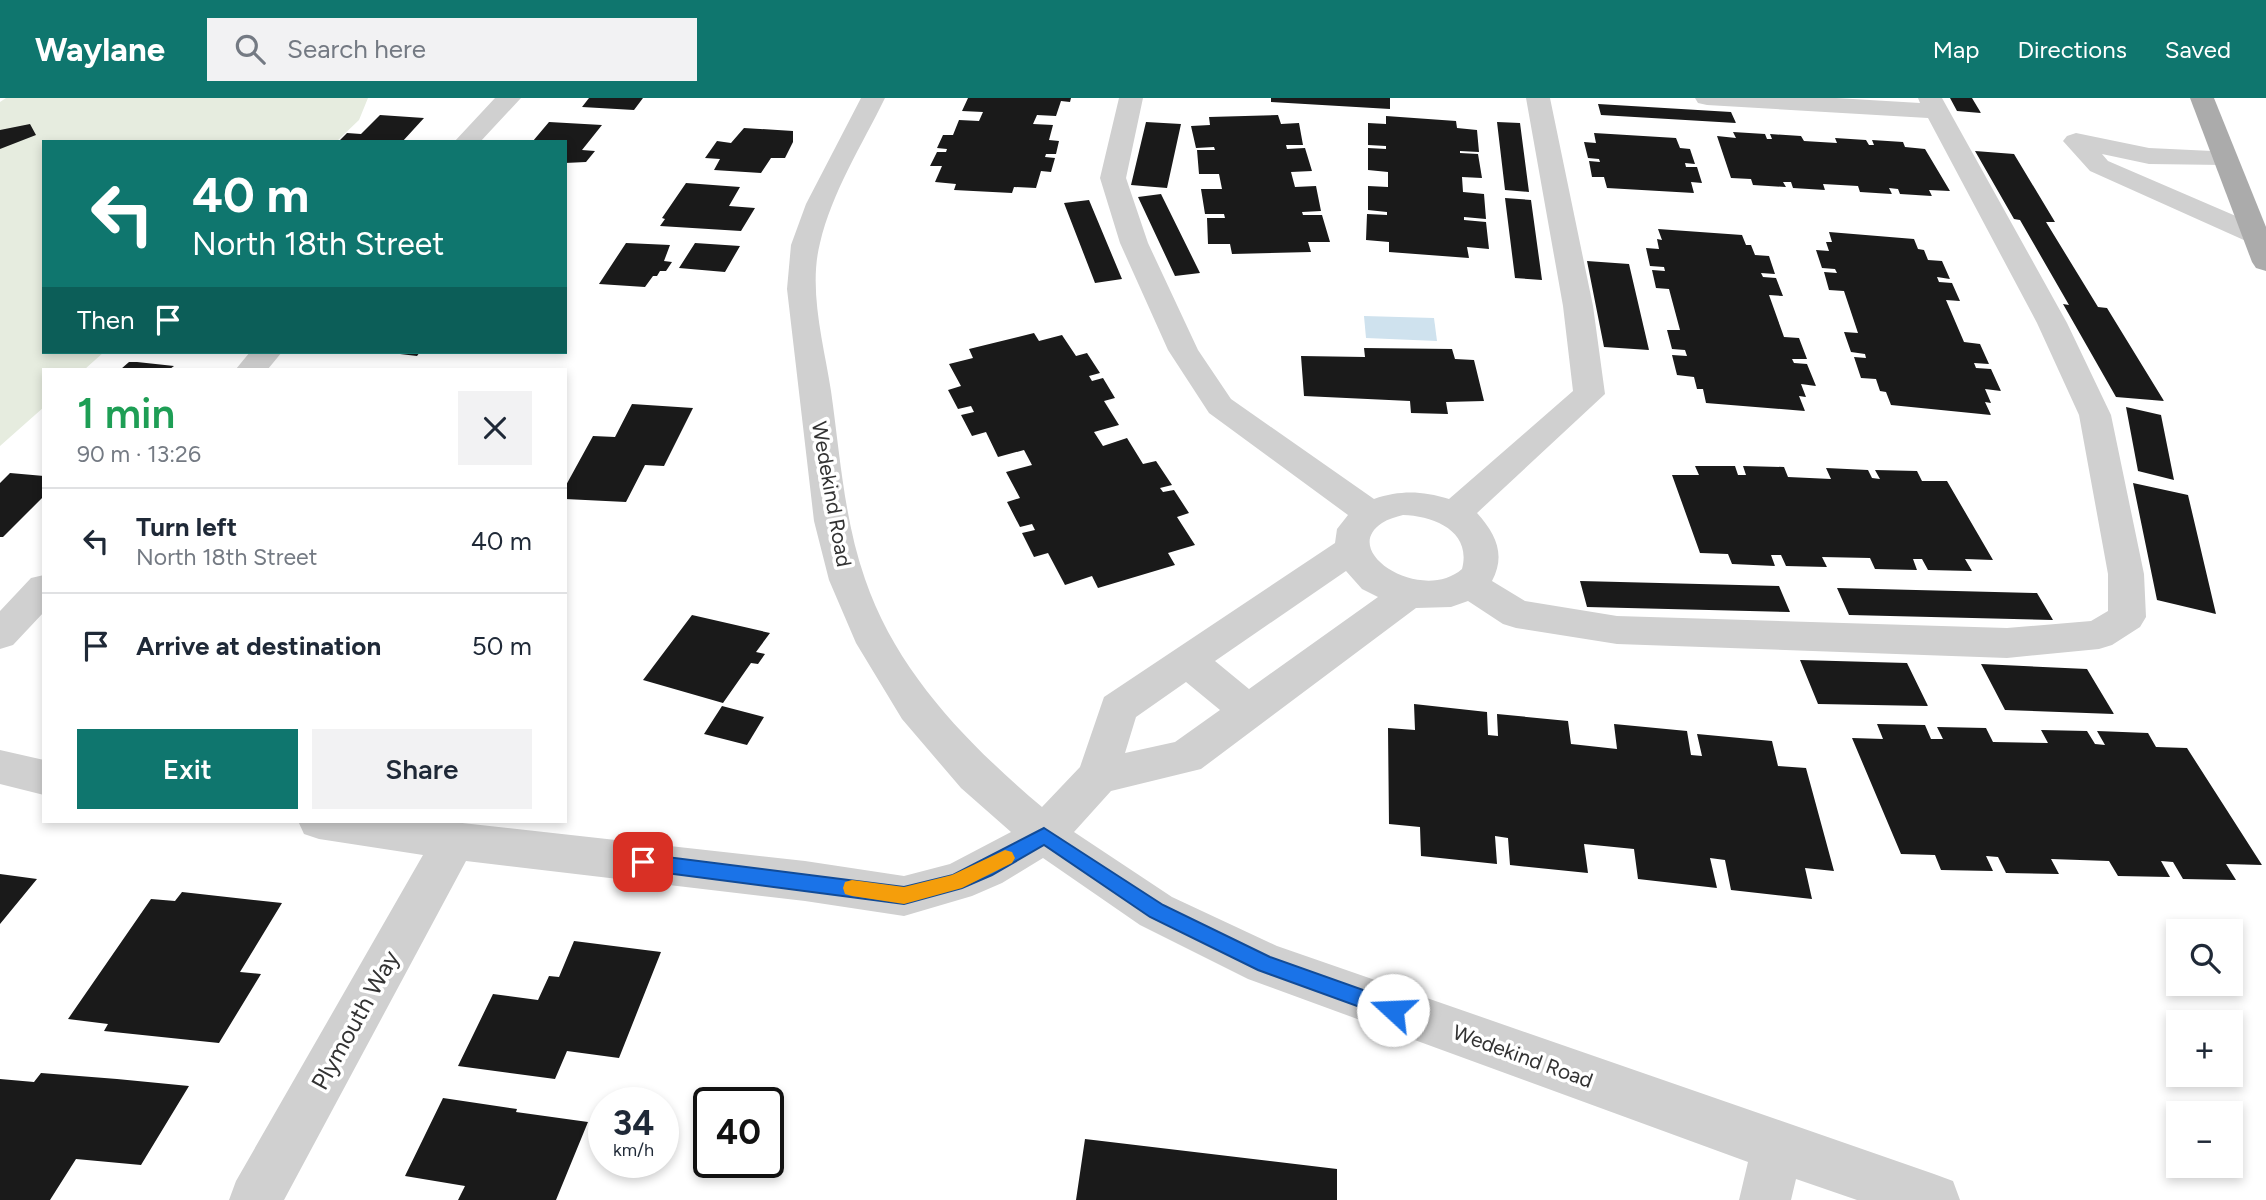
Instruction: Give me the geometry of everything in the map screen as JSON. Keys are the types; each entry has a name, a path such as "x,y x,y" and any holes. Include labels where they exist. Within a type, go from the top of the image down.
{"main road":[{"path":"2202,98 2266,262"}],"street":[{"path":"468,140 509,98"},
{"name":"Wedekind Road","path":"873,98 819,204 805,245 802,289 832,520 847,580 875,643 916,708 976,776 1044,835 1156,911 1265,964 1934,1200"},
{"path":"1130,98 1113,178 1134,243 1183,350 1220,406 1369,513"},
{"path":"1454,514 1589,394 1577,306 1538,98"},
{"path":"1469,584 1517,614 1617,630 2007,643 2099,635 2127,617 2126,574 2095,415 2053,323 1934,105 1707,98"},
{"path":"2224,157 2149,156 2076,141 2099,166 2256,235"},
{"path":"252,368 265,354"},
{"path":"1400,503 1428,505 1454,514 1470,526 1481,541 1484,557 1480,572 1469,584 1442,596 1408,595 1376,582 1356,561 1352,549 1354,529 1369,513 1400,503"},
{"path":"332,823 454,841 806,881 904,896 966,878 1044,835 1098,776 1118,708 1352,549"},
{"path":"0,635 42,590"},
{"path":"1098,776 1186,757 1408,595"},
{"path":"1187,660 1248,711"},
{"path":"0,767 42,778"},
{"name":"Plymouth Way","path":"255,1200 454,841"},
{"path":"1765,1200 1778,1147"}],"shaded area":[{"path":"6,98 368,98 359,120 338,140 42,140 42,354 102,354 86,368 42,368 42,409 0,446 0,102"}],"water":[{"path":"1364,316 1434,318 1437,341 1366,338"}],"building":[{"path":"589,98 643,98 634,110 582,107"},
{"path":"968,98 1071,98 1070,102 1061,101 1056,116 1037,115 1033,124 1053,125 1049,140 1059,141 1056,154 1046,154 1045,157 1055,158 1051,172 1041,171 1036,188 1014,187 1012,193 954,190 956,184 935,182 942,166 930,166 937,152 946,152 947,149 937,148 943,135 953,135 959,120 979,121 983,112 962,111"},
{"path":"1271,98 1390,98 1390,109 1271,102"},
{"path":"1950,98 1972,98 1981,113 1957,111"},
{"path":"1598,104 1731,112 1736,123 1601,115"},
{"path":"380,115 424,118 404,140 340,140 347,133 361,134"},
{"path":"1278,115 1281,124 1299,123 1303,145 1286,145 1287,149 1305,148 1312,171 1291,172 1295,187 1316,186 1321,211 1302,212 1303,215 1322,215 1330,242 1308,242 1311,252 1232,254 1230,244 1208,244 1207,218 1225,218 1224,214 1205,214 1201,189 1222,189 1219,174 1199,174 1197,150 1215,150 1214,147 1196,148 1191,126 1210,125 1209,117"},
{"path":"1386,116 1456,121 1457,128 1477,130 1479,152 1460,153 1478,154 1482,178 1462,177 1463,192 1484,194 1486,219 1464,217 1464,220 1486,222 1489,249 1467,247 1469,258 1389,252 1389,242 1366,240 1367,214 1387,215 1387,212 1368,210 1368,186 1388,187 1388,172 1368,170 1368,148 1386,149 1386,146 1368,145 1368,123 1386,124"},
{"path":"549,122 602,125 582,150 595,151 586,162 567,163 567,140 534,140"},
{"path":"1146,122 1181,124 1167,188 1131,185"},
{"path":"1497,122 1520,123 1529,192 1505,190"},
{"path":"30,124 36,135 0,149 0,130"},
{"path":"744,128 793,131 793,142 785,158 771,158 761,173 714,170 720,159 705,158 717,141 731,143"},
{"path":"1733,132 1765,134 1767,139 1772,139 1770,134 1801,136 1804,141 1837,143 1835,138 1866,140 1869,145 1874,145 1872,140 1903,142 1905,147 1925,149 1950,191 1929,190 1932,196 1900,194 1898,189 1889,188 1892,194 1860,192 1858,186 1823,184 1825,190 1793,188 1791,182 1783,182 1786,187 1753,185 1751,179 1731,178 1717,136 1736,138"},
{"path":"1594,133 1676,138 1680,148 1690,149 1695,164 1685,163 1686,167 1697,167 1702,183 1691,182 1694,193 1607,188 1604,177 1592,177 1589,161 1600,162 1599,159 1588,158 1584,142 1596,143"},
{"path":"1975,151 2014,154 2055,222 2046,222 2098,307 2107,308 2164,401 2116,397 2063,304 2069,305 2020,220 2014,219"},
{"path":"686,183 740,187 729,206 755,208 741,231 660,226 665,219 662,218"},
{"path":"1161,194 1200,273 1175,276 1138,197"},
{"path":"1505,198 1531,200 1542,280 1515,278"},
{"path":"1089,200 1122,279 1095,283 1064,203"},
{"path":"1658,229 1742,235 1755,255 1769,256 1775,274 1761,273 1763,277 1776,278 1783,296 1769,295 1784,337 1799,338 1807,359 1792,359 1794,363 1807,364 1816,386 1801,384 1806,397 1799,396 1805,411 1706,403 1703,389 1697,389 1694,377 1677,375 1672,355 1687,356 1685,350 1672,349 1667,330 1680,330 1669,289 1656,288 1652,270 1665,271 1664,267 1650,266 1646,248 1659,249 1657,239 1662,240"},
{"path":"1829,232 1914,239 1918,249 1924,250 1928,260 1942,261 1950,279 1937,277 1939,282 1952,283 1960,301 1946,300 1964,342 1980,344 1989,364 1974,363 1976,368 1991,369 2001,391 1985,389 1991,403 1985,402 1991,415 1891,405 1886,392 1880,391 1876,379 1861,378 1854,357 1866,358 1865,354 1851,352 1844,332 1858,333 1844,291 1829,290 1824,272 1837,273 1835,269 1822,268 1816,250 1829,251 1826,242 1832,242"},
{"path":"626,243 670,245 664,261 672,262 666,271 660,271 657,276 653,276 645,287 599,284"},
{"path":"695,243 740,246 725,272 679,268"},
{"path":"1587,261 1629,264 1649,350 1604,347"},
{"path":"1034,333 1039,341 1062,335 1076,356 1087,353 1100,373 1089,376 1092,381 1103,378 1115,398 1104,401 1119,425 1094,432 1103,446 1127,438 1143,464 1156,461 1172,485 1160,488 1163,492 1174,490 1189,513 1177,517 1195,545 1168,553 1175,565 1098,588 1092,576 1065,585 1048,553 1034,557 1022,533 1035,530 1032,524 1020,527 1007,502 1020,498 1006,472 1032,465 1024,450 998,457 986,432 972,436 961,415 974,412 971,406 958,409 948,390 961,386 949,364 973,358 969,349"},
{"path":"1364,348 1452,349 1455,359 1474,360 1484,401 1446,402 1448,414 1411,413 1410,401 1304,396 1301,356 1365,357"},
{"path":"129,362 174,366 171,368 122,368"},
{"path":"632,404 693,408 664,466 645,465 626,502 567,499 567,483 593,436 615,437"},
{"path":"2126,407 2161,415 2174,480 2138,471"},
{"path":"1695,466 1735,466 1738,475 1746,475 1743,466 1784,467 1788,477 1831,479 1826,468 1868,470 1872,478 1880,479 1875,470 1917,471 1922,481 1947,481 1993,560 1965,559 1972,571 1928,570 1922,559 1913,559 1917,570 1875,569 1870,558 1822,557 1827,567 1786,566 1781,555 1771,555 1775,566 1732,564 1728,554 1700,553 1672,475 1699,475"},
{"path":"10,473 42,476 42,498 3,537 0,537 0,483"},
{"path":"2133,483 2188,495 2216,614 2157,600"},
{"path":"1580,581 1779,586 1790,612 1587,607"},
{"path":"1837,588 2037,593 2053,620 1849,615"},
{"path":"692,615 770,633 756,652 765,654 758,664 751,663 723,703 643,680"},
{"path":"1800,660 1907,663 1928,706 1818,704"},
{"path":"1981,664 2087,669 2114,714 2005,710"},
{"path":"1414,704 1487,712 1488,735 1498,736 1497,714 1568,721 1571,744 1617,749 1614,724 1687,731 1691,755 1702,756 1697,734 1772,741 1778,766 1806,768 1834,871 1805,868 1812,899 1731,890 1725,860 1710,858 1717,888 1638,879 1634,849 1584,844 1588,873 1510,865 1508,838 1495,836 1497,864 1421,856 1420,827 1389,824 1388,728 1415,730"},
{"path":"722,706 764,717 747,745 704,734"},
{"path":"1877,724 1925,725 1931,739 1943,739 1937,727 1986,728 1993,742 2048,743 2041,730 2087,731 2095,744 2105,745 2097,731 2148,733 2156,747 2187,748 2262,865 2226,864 2236,880 2183,879 2173,862 2161,861 2170,877 2118,876 2109,861 2051,859 2059,874 2006,873 1998,857 1986,856 1993,871 1941,870 1935,855 1901,854 1852,738 1883,739"},
{"path":"0,874 37,879 0,924"},
{"path":"182,892 282,903 240,972 261,974 219,1043 104,1031 108,1024 68,1019 151,899 175,901"},
{"path":"574,941 661,952 619,1058 567,1051 555,1079 458,1066 493,994 538,1000 549,976 559,977"},
{"path":"41,1073 189,1086 141,1165 76,1159 50,1200 0,1200 0,1079 34,1082"},
{"path":"443,1098 588,1122 556,1200 458,1200 465,1186 405,1176"},
{"path":"1085,1139 1337,1169 1337,1200 1076,1200"}],"slow traffic":[{"path":"852,888 904,896 956,882 1005,858"}],"route":[{"path":"643,862 806,881 904,896 956,882 986,869 1044,835 1156,911 1265,964 1393,1010"}]}
